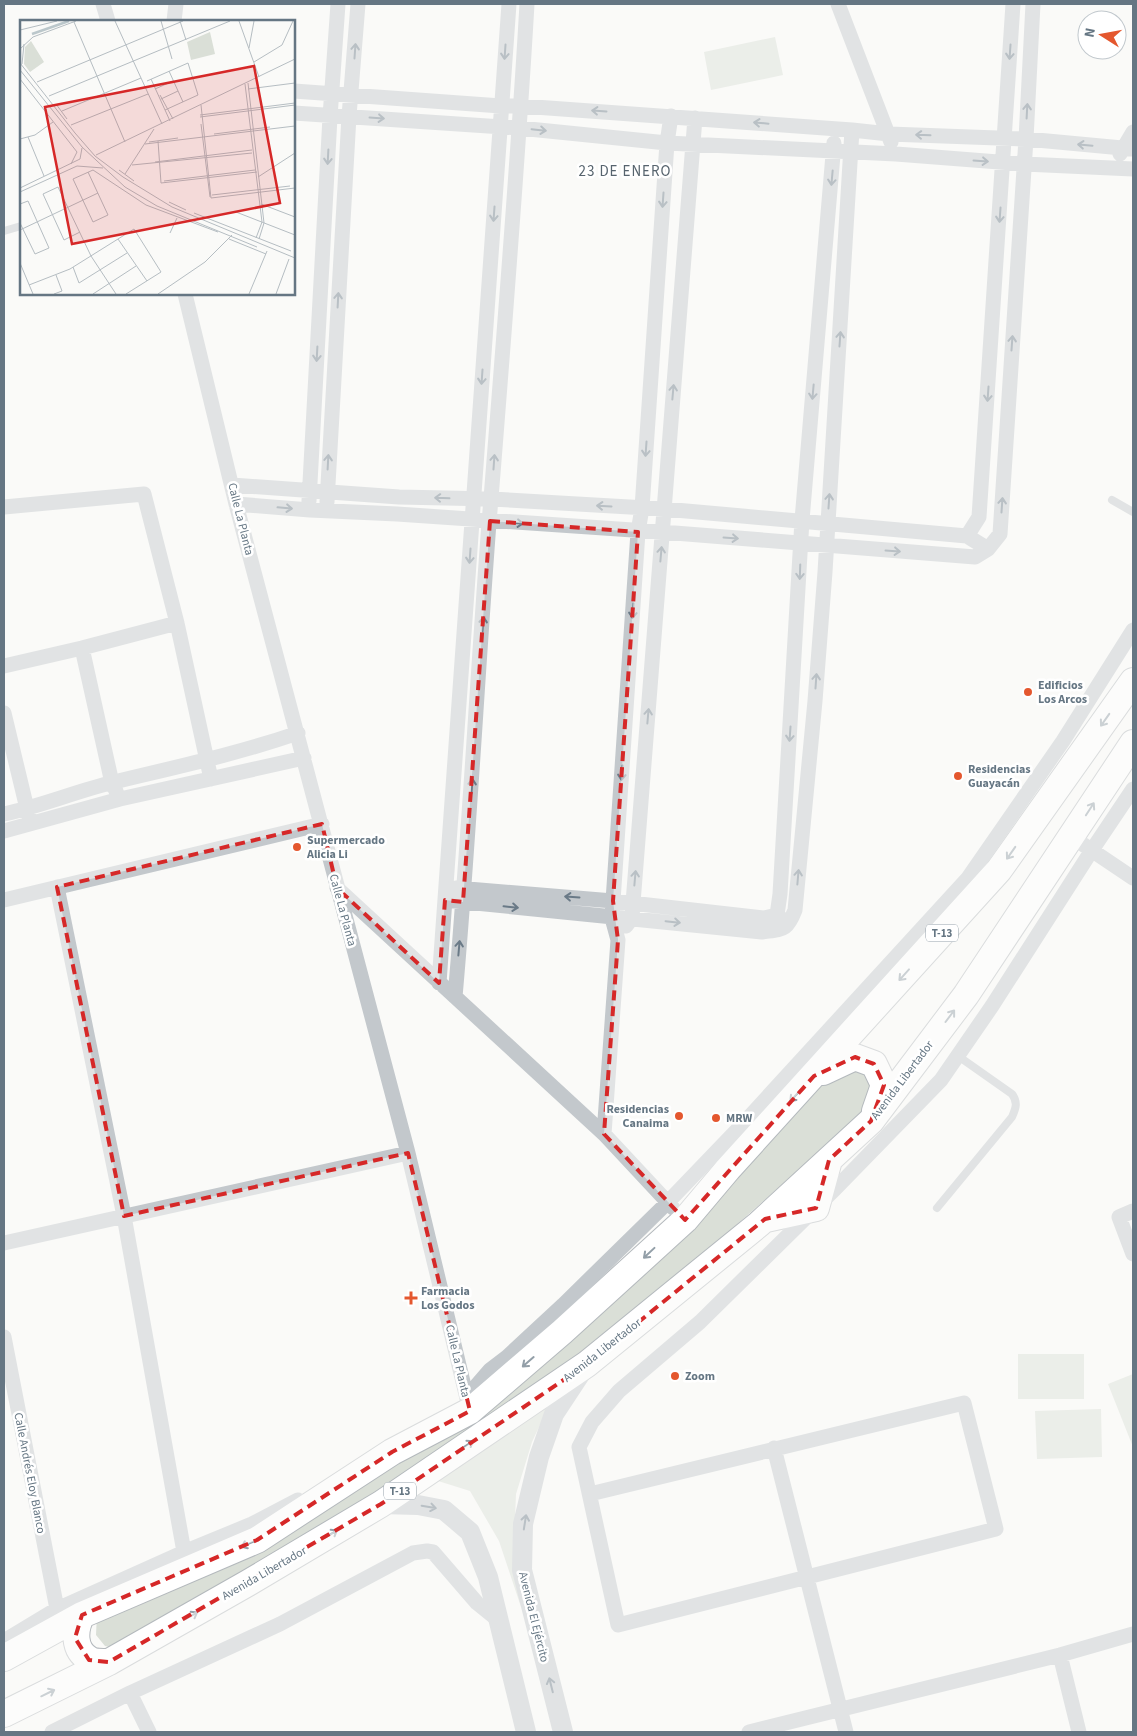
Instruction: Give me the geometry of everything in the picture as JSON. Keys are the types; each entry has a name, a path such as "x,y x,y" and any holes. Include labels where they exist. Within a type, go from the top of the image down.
{"highway":[{"name":"T-13","path":"4,1658 82,1615 257,1540 392,1452 470,1411 562,1332 676,1211 728,1169 999,870 1133,681"},
{"name":"Avenida Libertador","path":"4,1714 109,1662 248,1583 381,1504 587,1364 765,1219 871,1121 1082,844 1133,743"},
{"name":"T-13","path":"814,1076 855,1057 874,1064 884,1085 871,1121"},
{"name":"T-13","path":"728,1169 740,1128"},
{"path":"765,1219 816,1208 829,1160"},
{"path":"82,1615 77,1624 75,1638 81,1652 89,1660 109,1662"}],"street":[{"path":"103,4 108,20"},
{"path":"174,20 176,4"},
{"path":"310,510 309,491 338,4"},
{"path":"327,511 349,116 358,4"},
{"path":"439,984 509,4"},
{"path":"455,997 521,106 526,4"},
{"path":"838,4 896,154"},
{"path":"967,536 979,517 1013,4"},
{"path":"236,504 473,519 490,522 638,532 662,532 976,557 988,550 1000,534 1033,4"},
{"path":"295,91 671,116 889,134 1026,139 1128,148"},
{"path":"295,113 518,128 667,143 896,154 1024,164 1133,169"},
{"path":"604,1134 618,940 612,918 613,901 638,532 642,508 667,143 671,116"},
{"path":"618,940 632,911 695,118"},
{"path":"777,915 780,894 800,574 800,543 835,129"},
{"path":"446,894 613,901 632,911 762,932 782,930 790,925 795,910 815,701 827,546 852,130"},
{"path":"1114,168 1128,148 1133,132"},
{"name":"Calle La Planta","path":"185,295 236,504 408,1153 470,1411"},
{"path":"232,485 327,493 492,499 664,509 802,520 967,536 988,550"},
{"path":"4,507 144,494 177,622 211,779"},
{"path":"4,666 82,648 177,622"},
{"path":"337,888 604,1134 676,1211 740,1128 968,878 1063,741 1133,630"},
{"path":"82,648 112,782 120,799"},
{"path":"792,702 815,701"},
{"path":"4,714 29,816"},
{"path":"4,830 29,816 112,782 207,760 298,733"},
{"path":"4,814 29,816 120,799 304,758"},
{"name":"Avenida Libertador","path":"806,1577 618,1625 579,1447 592,1422 618,1391 700,1322 816,1208 941,1080 992,1006 1082,844 1133,789"},
{"path":"4,900 322,824"},
{"path":"1082,844 1133,878"},
{"path":"57,887 124,1216 184,1552"},
{"path":"464,895 612,918 632,911 764,918 777,915"},
{"path":"777,915 790,925"},
{"path":"4,1243 408,1153"},
{"path":"1133,1211 1119,1217 1133,1254"},
{"name":"Calle Andrés Eloy Blanco","path":"4,1337 57,1609"},
{"name":"Avenida El Ejército","path":"563,1732 522,1570 523,1524 539,1457 554,1414 587,1364"},
{"path":"590,1494 774,1448 964,1404 996,1529 806,1577"},
{"path":"774,1448 846,1732"},
{"path":"4,1641 57,1609 184,1552 252,1524 392,1452"},
{"path":"381,1504 418,1505 444,1510 470,1532 488,1577 526,1732"},
{"path":"52,1732 280,1624 414,1553 427,1550 434,1552 477,1604 498,1620"},
{"path":"749,1732 1060,1655 1133,1634"},
{"path":"1060,1655 1079,1732"},
{"path":"130,1694 149,1732"}],"lane":[{"path":"4,231 20,226"},
{"path":"1112,500 1133,512"},
{"path":"937,1208 1012,1117 1016,1108 1016,1099 1012,1094 958,1056"}],"highlighted area":[{"path":"490,521 638,532 613,901 618,940 604,1134 685,1220 814,1076 855,1057 874,1064 884,1085 871,1121 829,1160 816,1208 765,1219 587,1364 381,1504 109,1662 89,1660 75,1638 82,1615 257,1540 392,1452 470,1411 408,1153 124,1216 57,887 322,824 337,888 439,983 445,900 463,902"}],"shaded area":[{"path":"775,37 783,75 711,90 704,52"},
{"path":"875,1054 875,1102 646,1305 541,1383 383,1493 125,1650 105,1646 96,1635 97,1614 502,1392 844,1062"},
{"path":"1018,1354 1084,1354 1084,1399 1018,1399"},
{"path":"1133,1374 1133,1447 1108,1384"},
{"path":"553,1397 532,1442 516,1494 514,1542 521,1607 499,1541 470,1491 435,1480"},
{"path":"1101,1409 1102,1457 1037,1459 1035,1411"}],"place":[{"name":"Edificios Los Arcos","path":"1028,692"},
{"name":"Residencias Guayacán","path":"958,776"},
{"name":"Supermercado Alicia Li","path":"297,847"},
{"name":"Residencias Canaima","path":"679,1116"},
{"name":"MRW","path":"716,1118"},
{"name":"Farmacia Los Godos","path":"411,1298"},
{"name":"Zoom","path":"675,1376"}],"district":[{"name":"23 DE ENERO","path":"625,171"}]}
